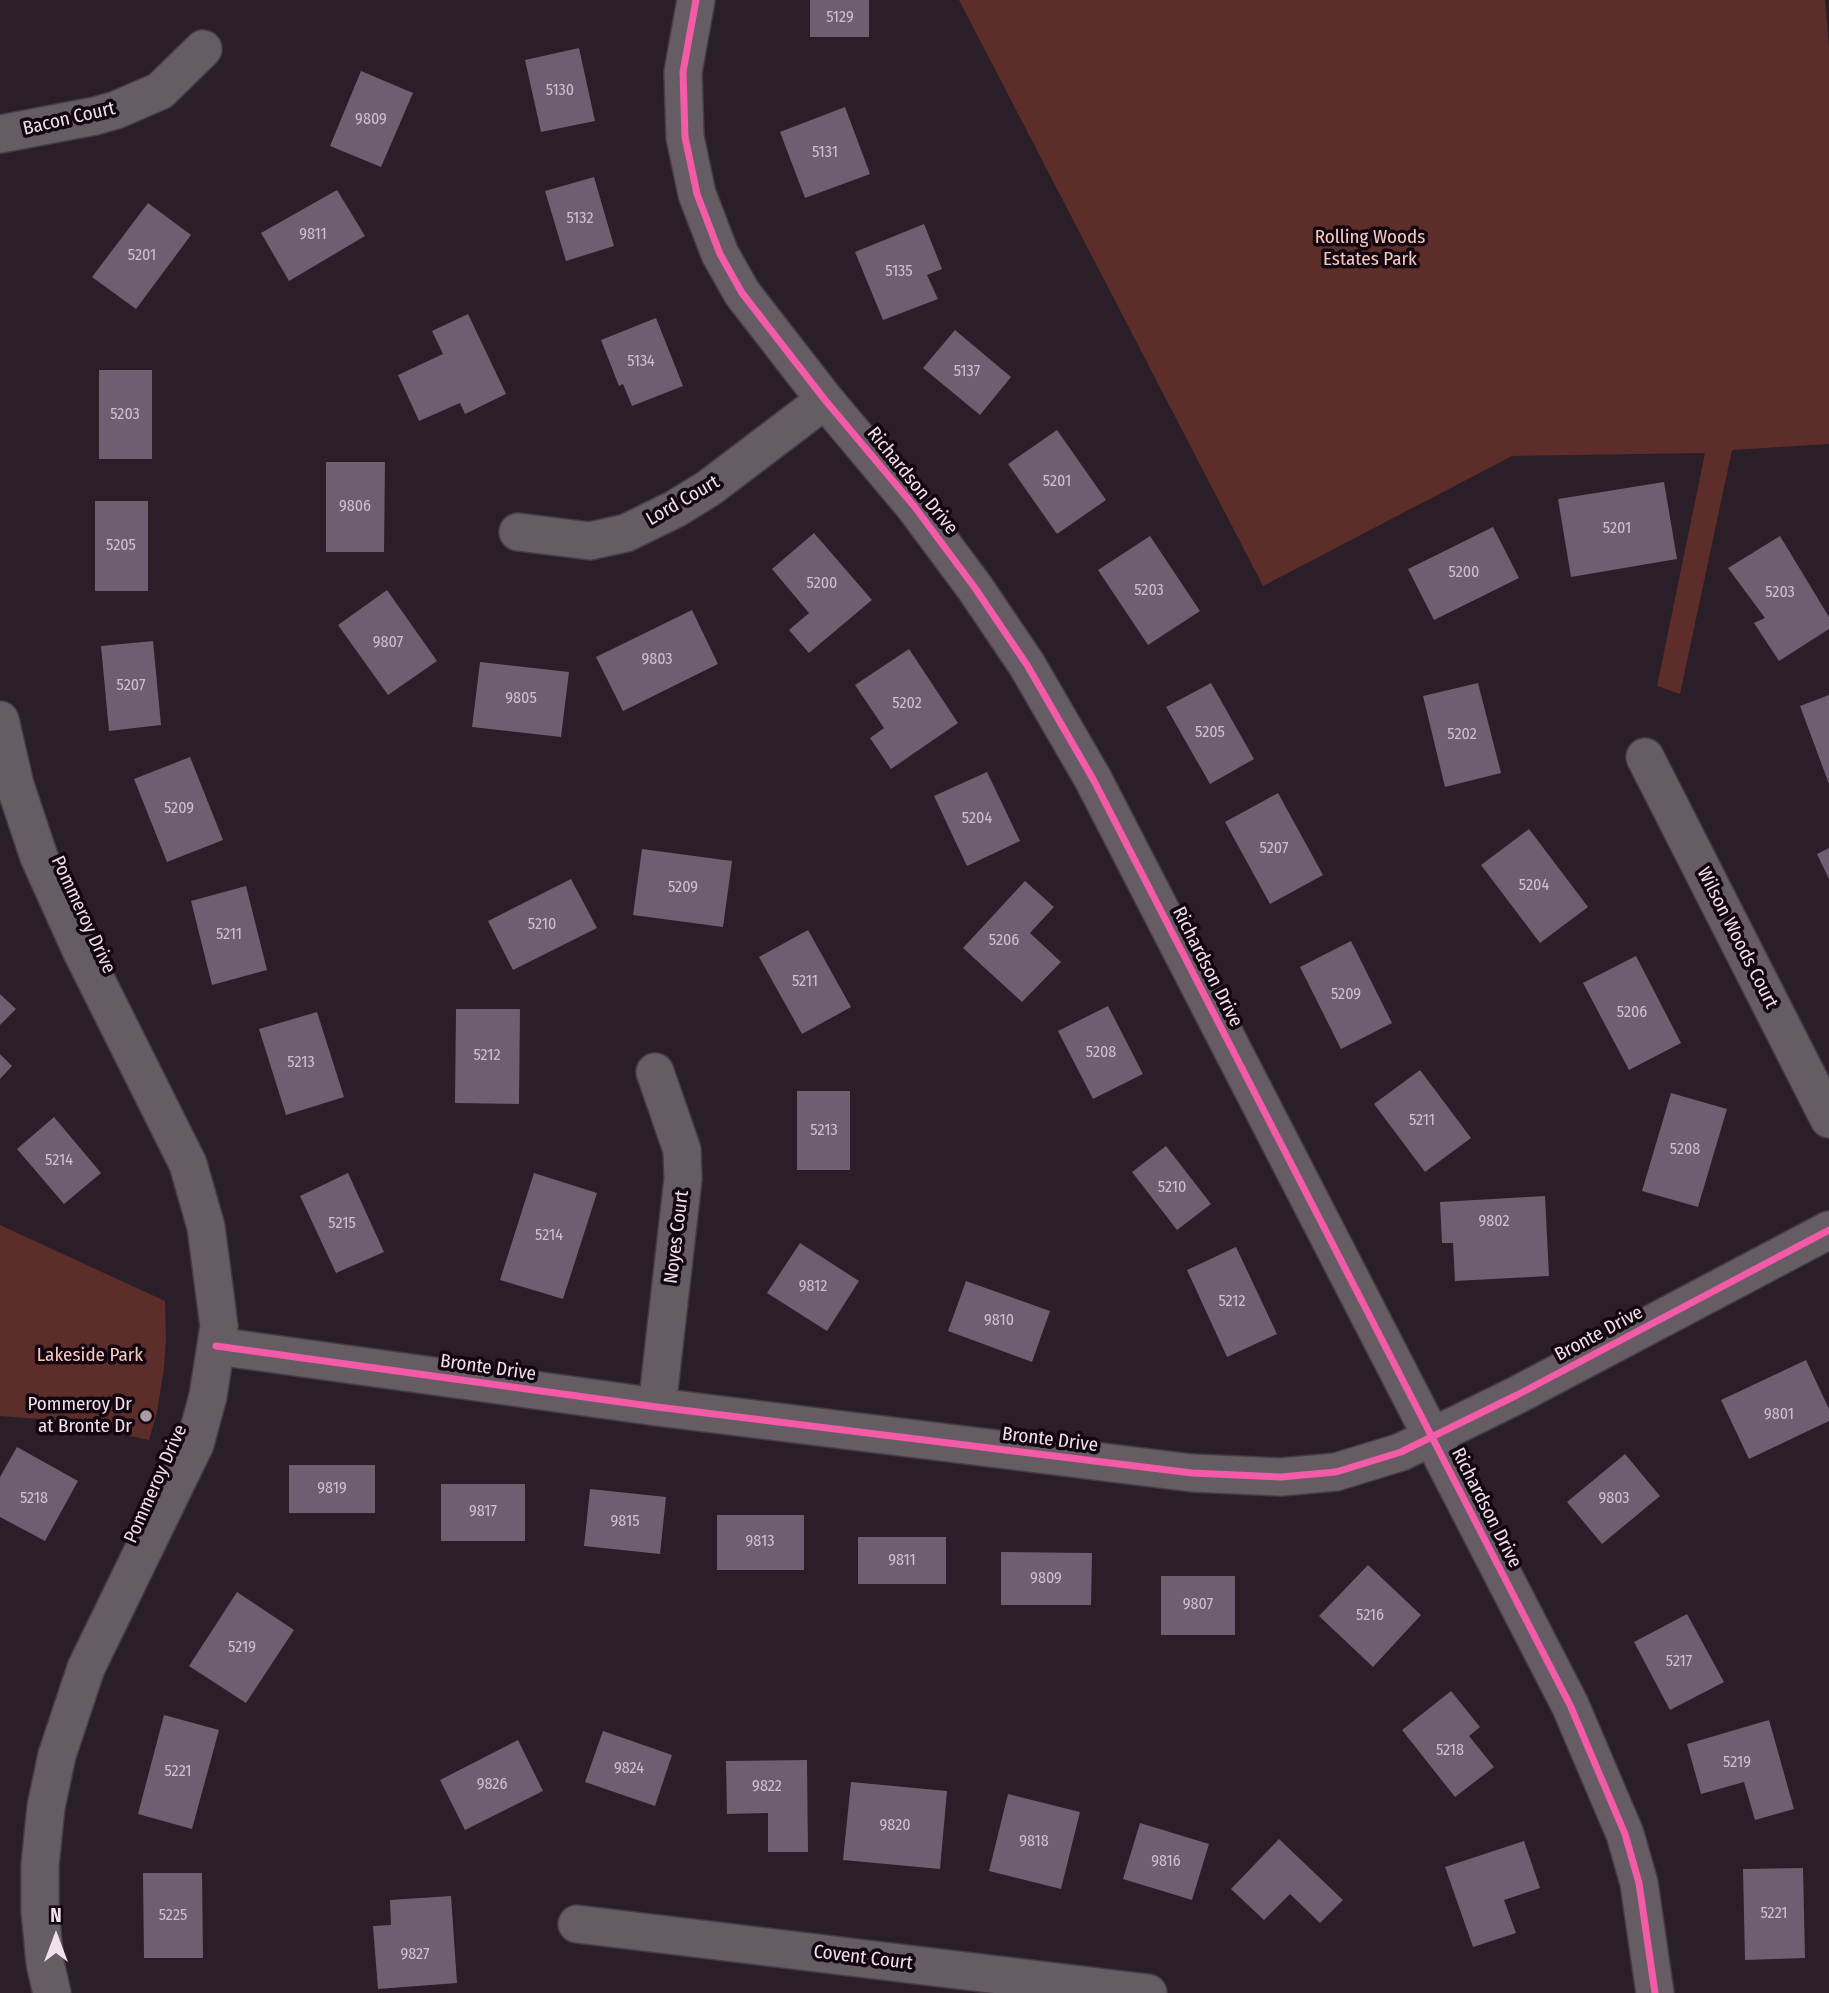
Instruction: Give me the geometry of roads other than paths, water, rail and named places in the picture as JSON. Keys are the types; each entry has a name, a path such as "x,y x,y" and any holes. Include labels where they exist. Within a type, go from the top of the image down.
{"street":[{"name":"Richardson Drive","path":"696,0 684,72 685,136 696,194 720,254 742,293 825,400 914,506 975,588 1027,665 1093,779 1570,1705 1625,1834 1639,1883 1655,1993"},
{"name":"Bacon Court","path":"0,134 116,110 160,91 203,50"},
{"name":"Lord Court","path":"518,531 590,541 626,533 675,509 709,488 825,400"},
{"name":"Pommeroy Drive","path":"0,720 15,785 39,857 81,950 188,1164 206,1227 219,1326 208,1396 195,1444 86,1668 57,1755 46,1807 40,1865 40,1911 45,1964 52,1993"},
{"name":"Wilson Woods Court","path":"1645,757 1829,1119"},
{"name":"Noyes Court","path":"655,1072 682,1150 684,1179 657,1407"},
{"name":"Bronte Drive","path":"216,1346 657,1407 1192,1473 1281,1477 1336,1472 1401,1452 1517,1395 1829,1230"},
{"name":"Covent Court","path":"577,1924 1148,1993"}],"place":[{"name":"Pommeroy Dr at Bronte Dr","path":"146,1416"}],"park label":[{"name":"Rolling Woods Estates Park","path":"1370,249"},
{"name":"Lakeside Park","path":"90,1356"}]}
